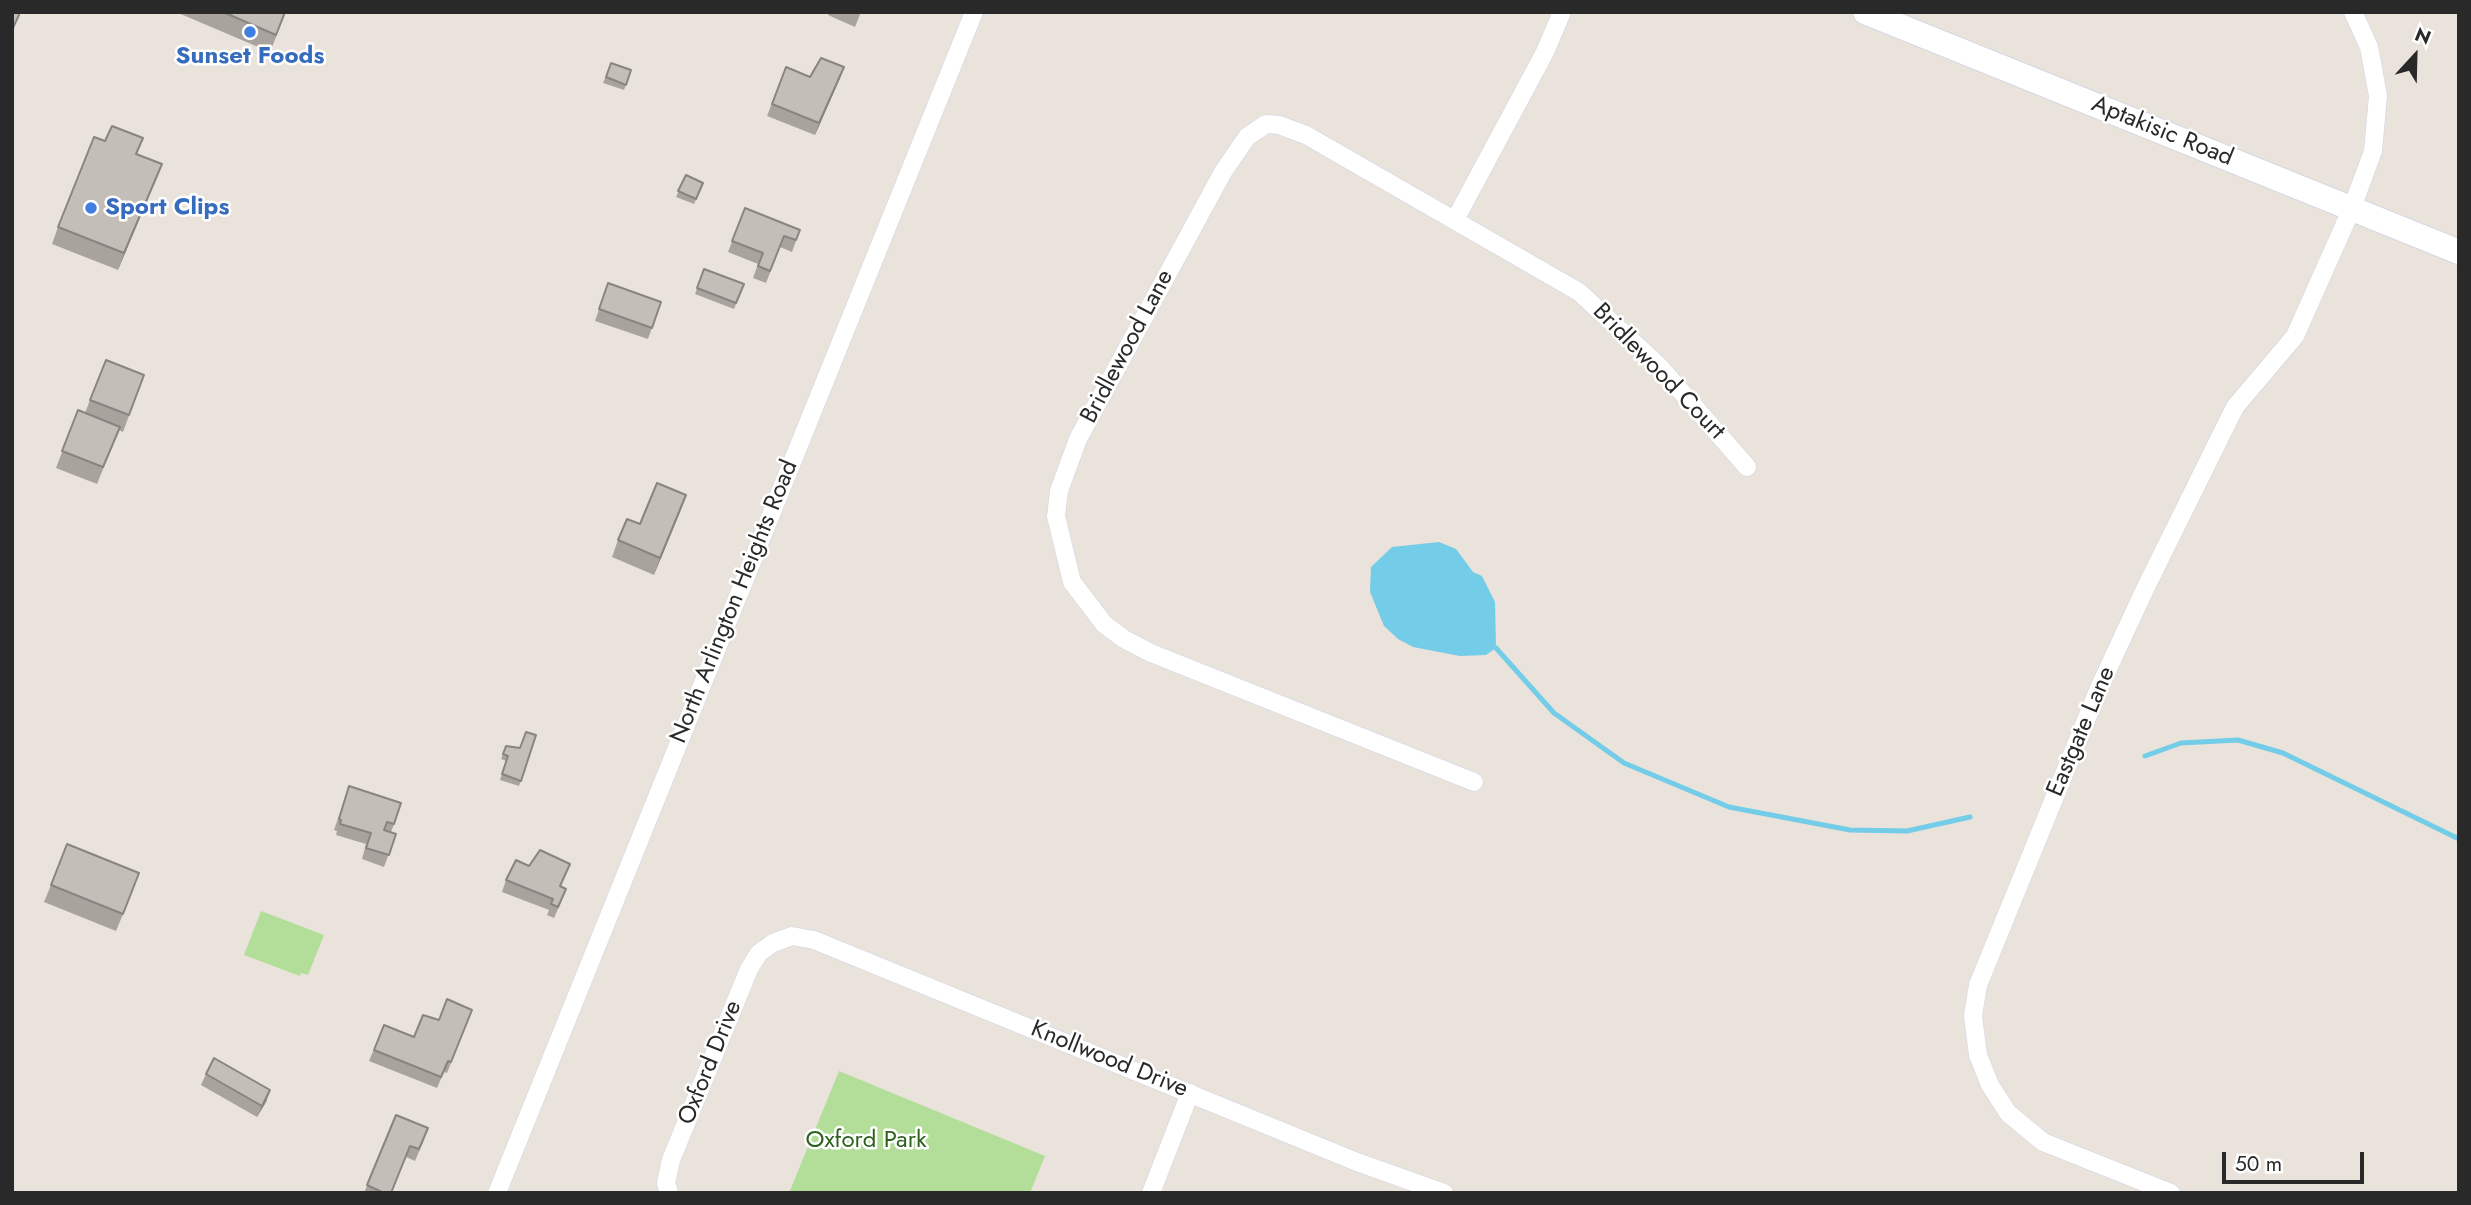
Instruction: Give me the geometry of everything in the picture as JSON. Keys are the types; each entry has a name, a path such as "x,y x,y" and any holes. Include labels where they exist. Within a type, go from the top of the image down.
{"main road":[{"name":"Aptakisic Road","path":"1866,12 2459,251"}],"street":[{"name":"North Arlington Heights Road","path":"497,1193 974,12"},
{"path":"1456,218 1545,52 1562,12"},
{"name":"Eastgate Lane","path":"2171,1193 2043,1142 2008,1113 1990,1085 1978,1055 1973,1016 1978,985 2099,686 2235,407 2295,336 2352,208 2372,151 2378,96 2369,47 2353,12"},
{"name":"Bridlewood Lane","path":"1456,218 1306,135 1279,125 1266,124 1257,128 1247,137 1223,172 1078,439 1059,491 1056,516 1072,582 1104,624 1124,639 1150,653 1474,782"},
{"name":"Bridlewood Court","path":"1456,218 1579,292 1599,308 1658,365 1747,467"},
{"name":"Knollwood Drive","path":"773,943 792,936 814,940 1190,1093 1396,1185 1444,1193"},
{"name":"Oxford Drive","path":"669,1193 666,1183 671,1160 749,969 759,954 773,943"},
{"path":"1150,1193 1190,1093"}],"green space":[{"path":"261,911 324,935 308,975 301,973 300,976 244,955"},
{"name":"Oxford Park","path":"839,1071 1045,1156 1030,1193 789,1193"}],"water":[{"path":"1439,542 1456,549 1473,572 1482,576 1495,602 1496,648 1486,655 1460,656 1413,647 1398,639 1384,626 1370,592 1371,567 1392,547"}],"building":[{"path":"12,12 18,12 19,15 12,30"},
{"path":"223,12 285,12 276,35"},
{"path":"821,58 844,67 819,123 772,104 786,67 810,77"},
{"path":"611,63 631,70 626,85 606,77"},
{"path":"112,126 143,138 136,154 162,164 124,253 58,227 94,137 105,141"},
{"path":"686,175 703,183 696,199 678,191"},
{"path":"745,208 800,230 796,240 784,236 770,271 758,266 763,253 732,241"},
{"path":"704,269 744,284 736,303 697,288"},
{"path":"608,283 661,302 652,328 599,309"},
{"path":"106,360 144,375 129,415 90,400"},
{"path":"78,410 120,427 103,467 62,451"},
{"path":"657,483 686,495 660,558 618,540 627,519 640,524"},
{"path":"526,732 536,735 521,781 502,774 508,756 503,754 506,746 520,748"},
{"path":"349,786 401,803 394,824 387,822 384,830 396,834 389,855 366,848 371,833 340,824 339,819"},
{"path":"67,844 139,873 123,914 51,885"},
{"path":"540,850 570,864 560,886 566,889 558,907 551,904 553,899 506,880 516,860 529,866"},
{"path":"447,999 472,1010 451,1062 448,1061 441,1077 374,1050 384,1025 414,1037 423,1015 439,1020"},
{"path":"214,1058 270,1090 262,1106 206,1074"},
{"path":"396,1115 428,1128 419,1149 410,1146 391,1193 384,1193 367,1185"}],"waterway":[{"path":"1496,648 1554,713 1624,763 1729,807 1850,830 1907,831 1970,817"},
{"path":"2145,756 2181,743 2238,740 2283,753 2459,839"}],"place":[{"name":"Sunset Foods","path":"250,32"},
{"name":"Sport Clips","path":"91,208"}]}
